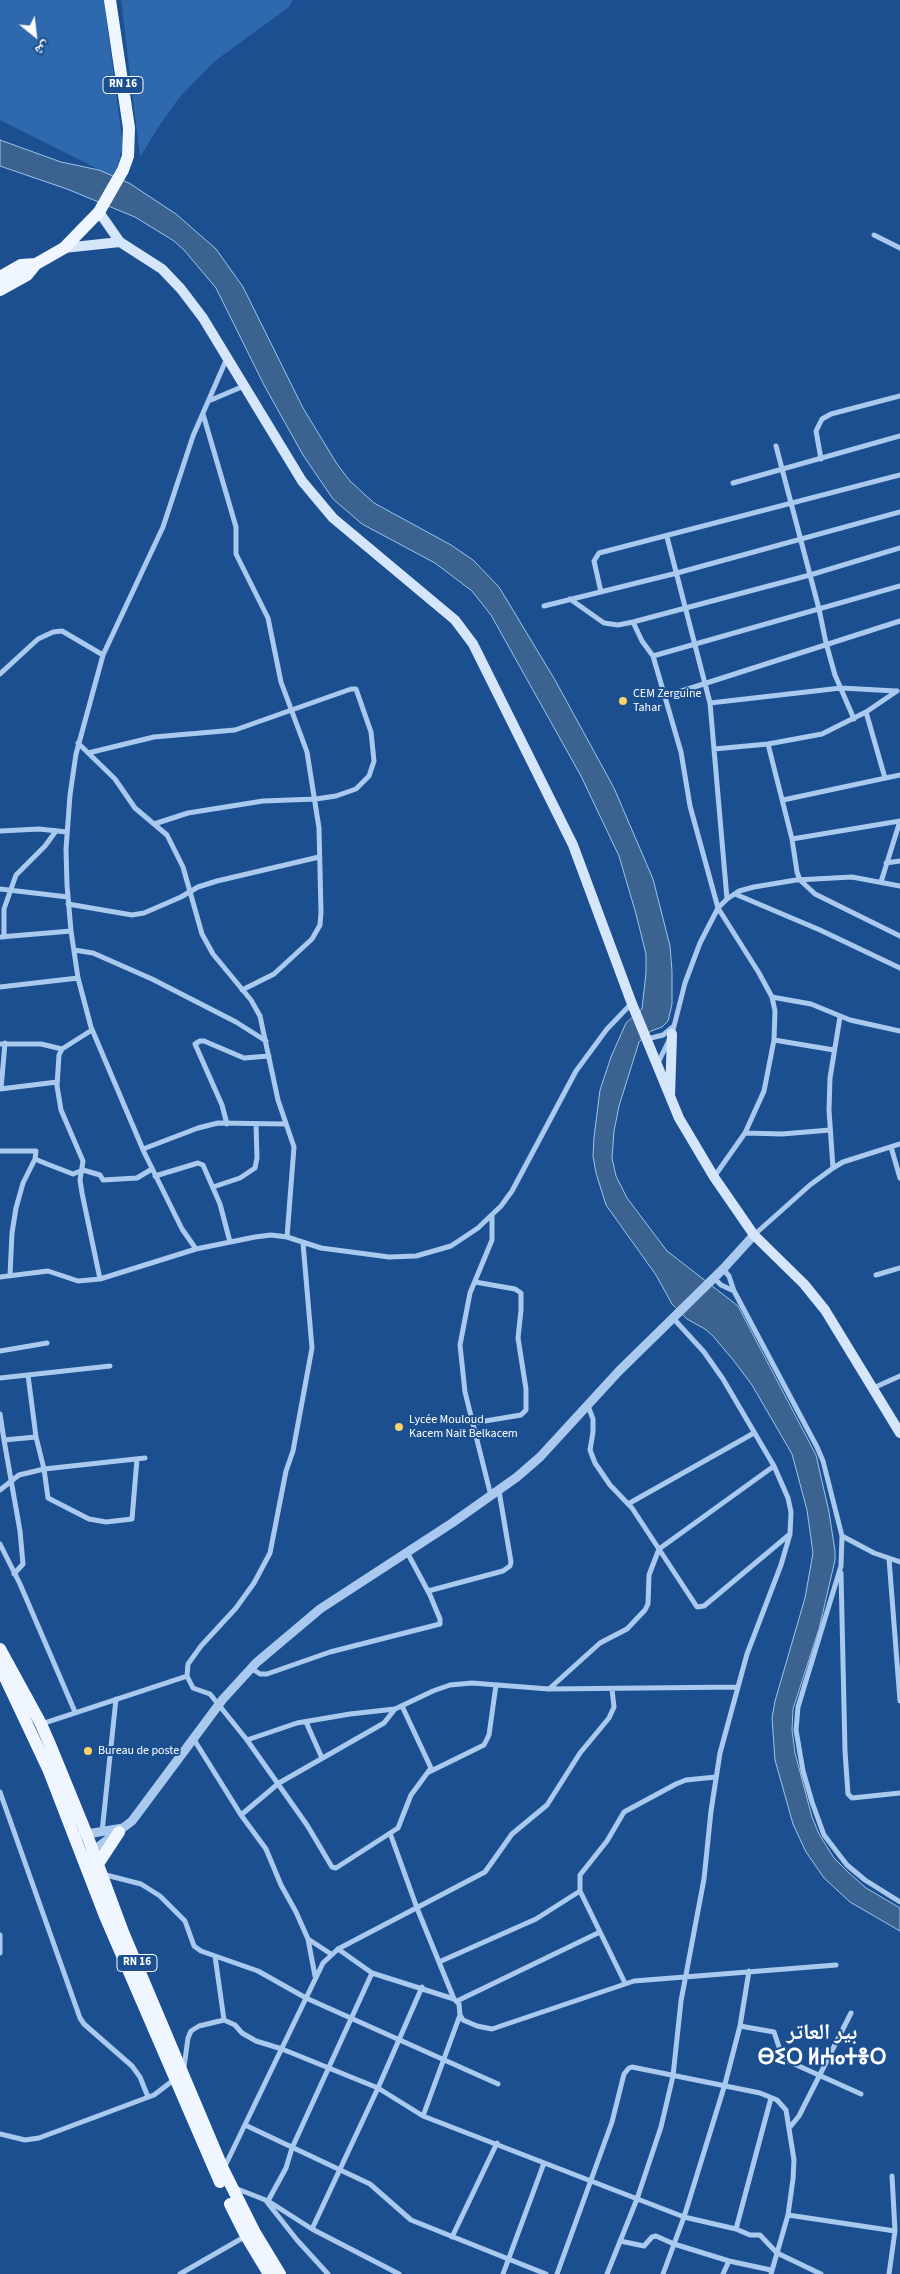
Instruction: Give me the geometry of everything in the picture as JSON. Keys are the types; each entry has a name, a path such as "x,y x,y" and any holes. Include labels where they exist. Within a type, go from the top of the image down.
{"main road":[{"name":"RN 16","path":"0,290 27,275 36,264 64,248 101,210 123,170 128,156 129,128 110,0"},
{"path":"101,210 120,242 162,269 181,289 203,318 302,480 333,518 455,620 473,644 573,845 670,1099 714,1177 754,1235 804,1284 825,1310 872,1389 896,1421 900,1433"},
{"path":"64,248 120,242"},
{"name":"RN 16","path":"0,277 21,265 36,264"},
{"path":"670,1099 673,1030"},
{"name":"RN 16","path":"0,1649 41,1724 88,1854 179,2077 232,2187 250,2234 280,2274"},
{"name":"RN 16","path":"0,1667 81,1836"},
{"path":"99,1869 122,1829"},
{"name":"RN 16","path":"88,1854 99,1869 209,2160 250,2234 269,2274"}],"street":[{"path":"874,235 900,248"},
{"path":"196,1249 172,1211 155,1176 92,1030 78,978 71,931 68,904 67,832 78,743 103,656 163,527 182,466 202,414 210,400 227,358"},
{"path":"210,400 244,386"},
{"path":"821,459 816,431 822,419 831,414 900,396"},
{"path":"202,414 236,527 236,554 268,618 281,682 307,752 316,799 320,925 312,939 274,974 242,990"},
{"path":"733,483 900,436"},
{"path":"776,446 819,608 826,643 841,688 854,718"},
{"path":"601,592 594,561 599,553 667,537 900,475"},
{"path":"544,606 677,573 900,512"},
{"path":"667,537 710,703 726,899"},
{"path":"570,599 604,622 618,625 810,575 900,548"},
{"path":"653,656 696,646 819,608 900,586"},
{"path":"666,696 826,643 900,621"},
{"path":"633,622 642,641 653,656 666,696 681,752 700,847 718,908 737,936 772,997 776,1011 774,1040 764,1090 745,1133 714,1177"},
{"path":"0,674 38,640 54,632 62,631 103,656"},
{"path":"88,753 154,737 235,730 354,688 358,692 371,732 374,762 369,776 350,792 316,799 263,801 188,813 154,824"},
{"path":"710,703 841,688 898,691"},
{"path":"714,749 768,744 814,736 866,712 898,691"},
{"path":"866,712 885,778"},
{"path":"78,743 115,779 135,808 166,836 177,853 190,892 195,916 205,940 257,1009 266,1041 278,1100 294,1147 287,1237"},
{"path":"768,744 783,800 800,880 815,894 900,936"},
{"path":"783,800 900,775"},
{"path":"792,839 900,821 880,882"},
{"path":"0,831 39,829 67,832"},
{"path":"56,831 46,846 16,875 4,909 2,937 71,931"},
{"path":"68,904 132,915 144,913 198,887 242,873 319,856"},
{"path":"886,863 900,861"},
{"path":"656,1066 673,1030 685,983 700,943 718,908 726,899 754,887 800,880 852,877 900,886"},
{"path":"0,889 68,897"},
{"path":"735,894 820,930 900,968"},
{"path":"74,950 93,953 152,979 236,1022 266,1041"},
{"path":"0,987 78,978"},
{"path":"772,997 811,1004 840,1017 900,1031"},
{"path":"0,1277 48,1271 78,1281 100,1279 196,1249 255,1237 287,1237 303,1243 389,1257 416,1256 451,1246 492,1216 512,1191 576,1070 607,1029 634,1008"},
{"path":"833,1168 830,1130 830,1078 840,1017"},
{"path":"92,1030 62,1049 59,1055 57,1082 60,1110 82,1158 83,1170 80,1180 100,1279"},
{"path":"646,1038 673,1030"},
{"path":"774,1040 834,1050"},
{"path":"228,1124 222,1105 195,1044 204,1041 244,1058 269,1056"},
{"path":"57,1082 0,1089 2,1043 42,1044 62,1049"},
{"path":"143,1148 198,1128 218,1123 285,1124"},
{"path":"213,1187 240,1178 255,1168 256,1124"},
{"path":"745,1133 782,1134 830,1130"},
{"path":"88,1854 132,1821 192,1738 218,1706 251,1668 280,1641 320,1609 500,1490 540,1457 587,1405 723,1269 754,1235 810,1185 843,1162 900,1144"},
{"path":"891,1147 900,1178"},
{"path":"0,1150 36,1151 35,1159 23,1183 16,1208 12,1233 10,1275"},
{"path":"35,1159 73,1174 83,1170 100,1175 103,1180 137,1178 152,1169"},
{"path":"155,1176 198,1163 203,1165 220,1204 230,1242"},
{"path":"491,1496 466,1392 460,1345 464,1320 475,1282 492,1240 492,1216"},
{"path":"303,1243 312,1348 293,1451 286,1471 270,1553 254,1584 188,1664 187,1676 192,1688 210,1694 247,1740 279,1783 333,1868 338,1867 390,1833 400,1824 411,1795 429,1772 431,1765 402,1706"},
{"path":"876,1275 900,1268"},
{"path":"723,1269 729,1276 734,1291 817,1447 823,1461 842,1536 845,1751 848,1794 852,1798 900,1793"},
{"path":"711,1280 734,1291"},
{"path":"473,1423 521,1415 526,1410 526,1389 518,1338 522,1310 521,1293 515,1289 475,1282"},
{"path":"607,2274 637,2199 661,2127 673,2076 685,1976 704,1879 716,1777 737,1687 790,1534 791,1512 788,1498 774,1466 722,1379 675,1315"},
{"path":"0,1351 47,1343"},
{"path":"0,1378 110,1366"},
{"path":"28,1375 36,1437 49,1500 94,1520 127,1521 132,1518 137,1459"},
{"path":"872,1389 900,1376"},
{"path":"587,1405 593,1419 590,1450 592,1456 610,1485 628,1504 659,1549 694,1605 701,1607 790,1534"},
{"path":"0,1414 20,1531 23,1564 14,1574"},
{"path":"628,1504 754,1433"},
{"path":"4,1440 36,1437"},
{"path":"0,1490 19,1475 44,1469 145,1458"},
{"path":"549,1689 600,1643 627,1629 645,1610 648,1604 649,1575 659,1549 774,1466"},
{"path":"428,1591 503,1571 510,1566 511,1562 500,1490"},
{"path":"842,1536 874,1554 900,1562"},
{"path":"0,1544 75,1712"},
{"path":"251,1668 260,1674 267,1674 330,1652 438,1625 440,1619 408,1552"},
{"path":"890,1559 900,1701"},
{"path":"841,1566 818,1646 802,1690 796,1730 808,1787 824,1835 847,1865 865,1880 900,1902"},
{"path":"41,1724 187,1676"},
{"path":"247,1740 306,1722 395,1709 450,1685 472,1683 549,1689 737,1687"},
{"path":"429,1772 484,1745 489,1735 496,1686"},
{"path":"223,2169 315,1977 331,1954 485,1872 512,1834 547,1805 580,1754 609,1718 614,1707 612,1689"},
{"path":"102,1832 116,1699"},
{"path":"240,1815 279,1783 384,1724 395,1709"},
{"path":"306,1722 322,1758"},
{"path":"192,1738 240,1815 266,1848 281,1885 308,1939 315,1977"},
{"path":"625,1983 580,1891 580,1875 607,1841 624,1812 686,1780 716,1777"},
{"path":"0,1792 80,2018 84,2024 132,2066 140,2077 148,2097"},
{"path":"81,1836 122,1829"},
{"path":"390,1833 417,1908 460,2015 468,2023 485,2029 499,2028 625,1983 685,1976 836,1965"},
{"path":"99,1869 151,1890 185,1920 194,1946 215,1956 258,1971 306,1998 498,2084"},
{"path":"439,1962 536,1919 580,1891"},
{"path":"338,1949 372,1973 422,1987 455,2000 600,1932"},
{"path":"0,1935 0,1954"},
{"path":"308,1939 331,1954"},
{"path":"215,1956 224,2020"},
{"path":"663,2274 684,2217 725,2084 740,2026 749,1971"},
{"path":"266,2200 286,2168 292,2148 372,1973"},
{"path":"312,2229 378,2088 422,1987"},
{"path":"790,2128 799,2116 851,2013"},
{"path":"424,2116 460,2015"},
{"path":"0,2134 18,2139 39,2138 148,2097 179,2077 191,2031 215,2021 224,2020 235,2025 249,2037 378,2088 424,2116 684,2217 736,2229 750,2235 760,2235 777,2252 821,2274"},
{"path":"740,2026 774,2032 783,2059 861,2094"},
{"path":"557,2274 612,2122 624,2074 628,2068 632,2067 725,2084 760,2093 777,2100 786,2110 794,2160 788,2215 771,2272 674,2244 655,2236 644,2246 620,2240"},
{"path":"736,2229 771,2098"},
{"path":"245,2125 370,2184 411,2220 546,2274"},
{"path":"452,2237 497,2143"},
{"path":"503,2274 544,2163"},
{"path":"889,2274 895,2231 892,2176"},
{"path":"232,2187 266,2200 312,2229 399,2274"},
{"path":"266,2200 297,2240 328,2274"},
{"path":"788,2215 895,2231"},
{"path":"180,2274 250,2234"},
{"path":"723,2274 729,2261"}],"shaded area":[{"path":"0,0 104,0 123,146 117,168 112,176 0,120"},
{"path":"121,0 293,0 289,7 215,61 179,98 140,157"},
{"path":"0,140 61,162 99,170 129,183 176,214 216,249 243,287 303,408 337,464 350,481 374,503 451,545 473,560 499,587 555,680 614,788 653,879 670,946 672,971 672,1004 668,1021 662,1027 651,1031 639,1042 619,1106 614,1131 612,1158 616,1176 627,1198 667,1251 738,1306 816,1455 829,1512 835,1560 819,1629 793,1709 792,1730 795,1753 812,1817 819,1834 834,1858 848,1872 866,1888 900,1908 900,1931 850,1902 824,1878 806,1852 793,1824 775,1760 772,1718 775,1701 805,1598 813,1553 807,1510 792,1454 752,1385 734,1361 713,1336 687,1319 672,1304 656,1275 606,1205 596,1173 593,1156 600,1090 611,1057 626,1023 642,1009 646,954 619,856 581,776 491,615 472,591 435,563 362,524 333,499 303,455 264,385 216,288 184,250 174,241 135,217 67,189 0,166"}],"place":[{"name":"CEM Zerguine Tahar","path":"623,701"},
{"name":"Lycée Mouloud Kacem Nait Belkacem","path":"399,1427"},
{"name":"Bureau de poste","path":"88,1751"}],"district":[{"name":"بير العاتر ⴱⵉⵔ ⵍⵄⴰⵜⴻⵔ","path":"822,2046"}]}
